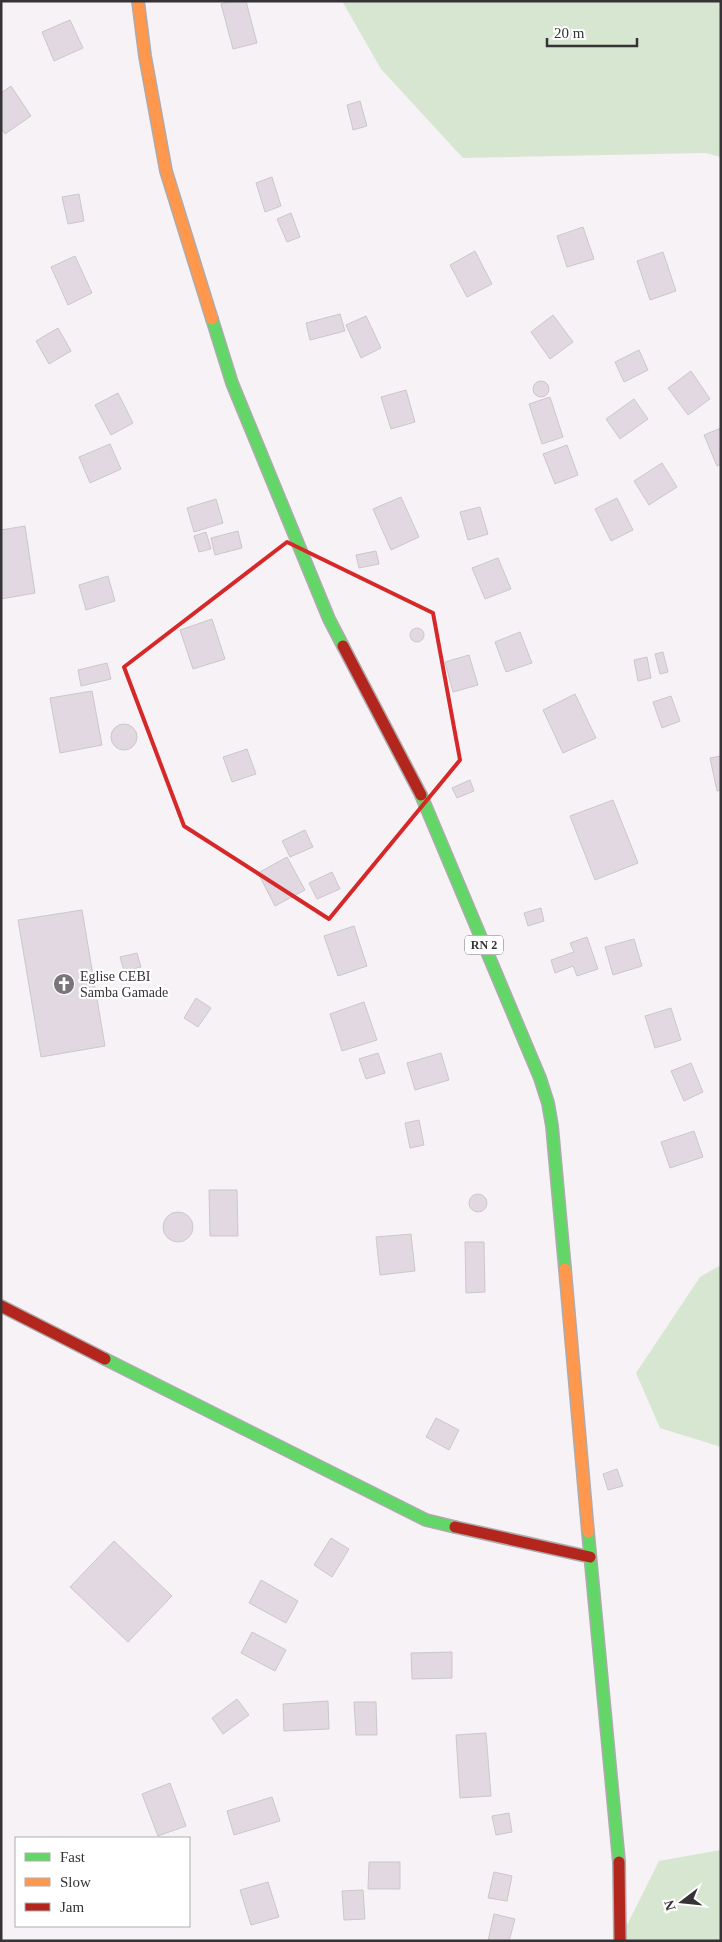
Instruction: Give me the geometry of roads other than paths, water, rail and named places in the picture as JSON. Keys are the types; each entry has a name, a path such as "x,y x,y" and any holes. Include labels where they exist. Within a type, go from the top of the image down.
{"main road":[{"name":"RN 2","path":"138,1 143,42 166,171 232,384 329,619 426,804 515,1015 548,1103 552,1126 619,1857 620,1941"},
{"path":"1,1306 426,1520 590,1557"}],"place":[{"name":"Eglise CEBI Samba Gamade","path":"64,984"}]}
